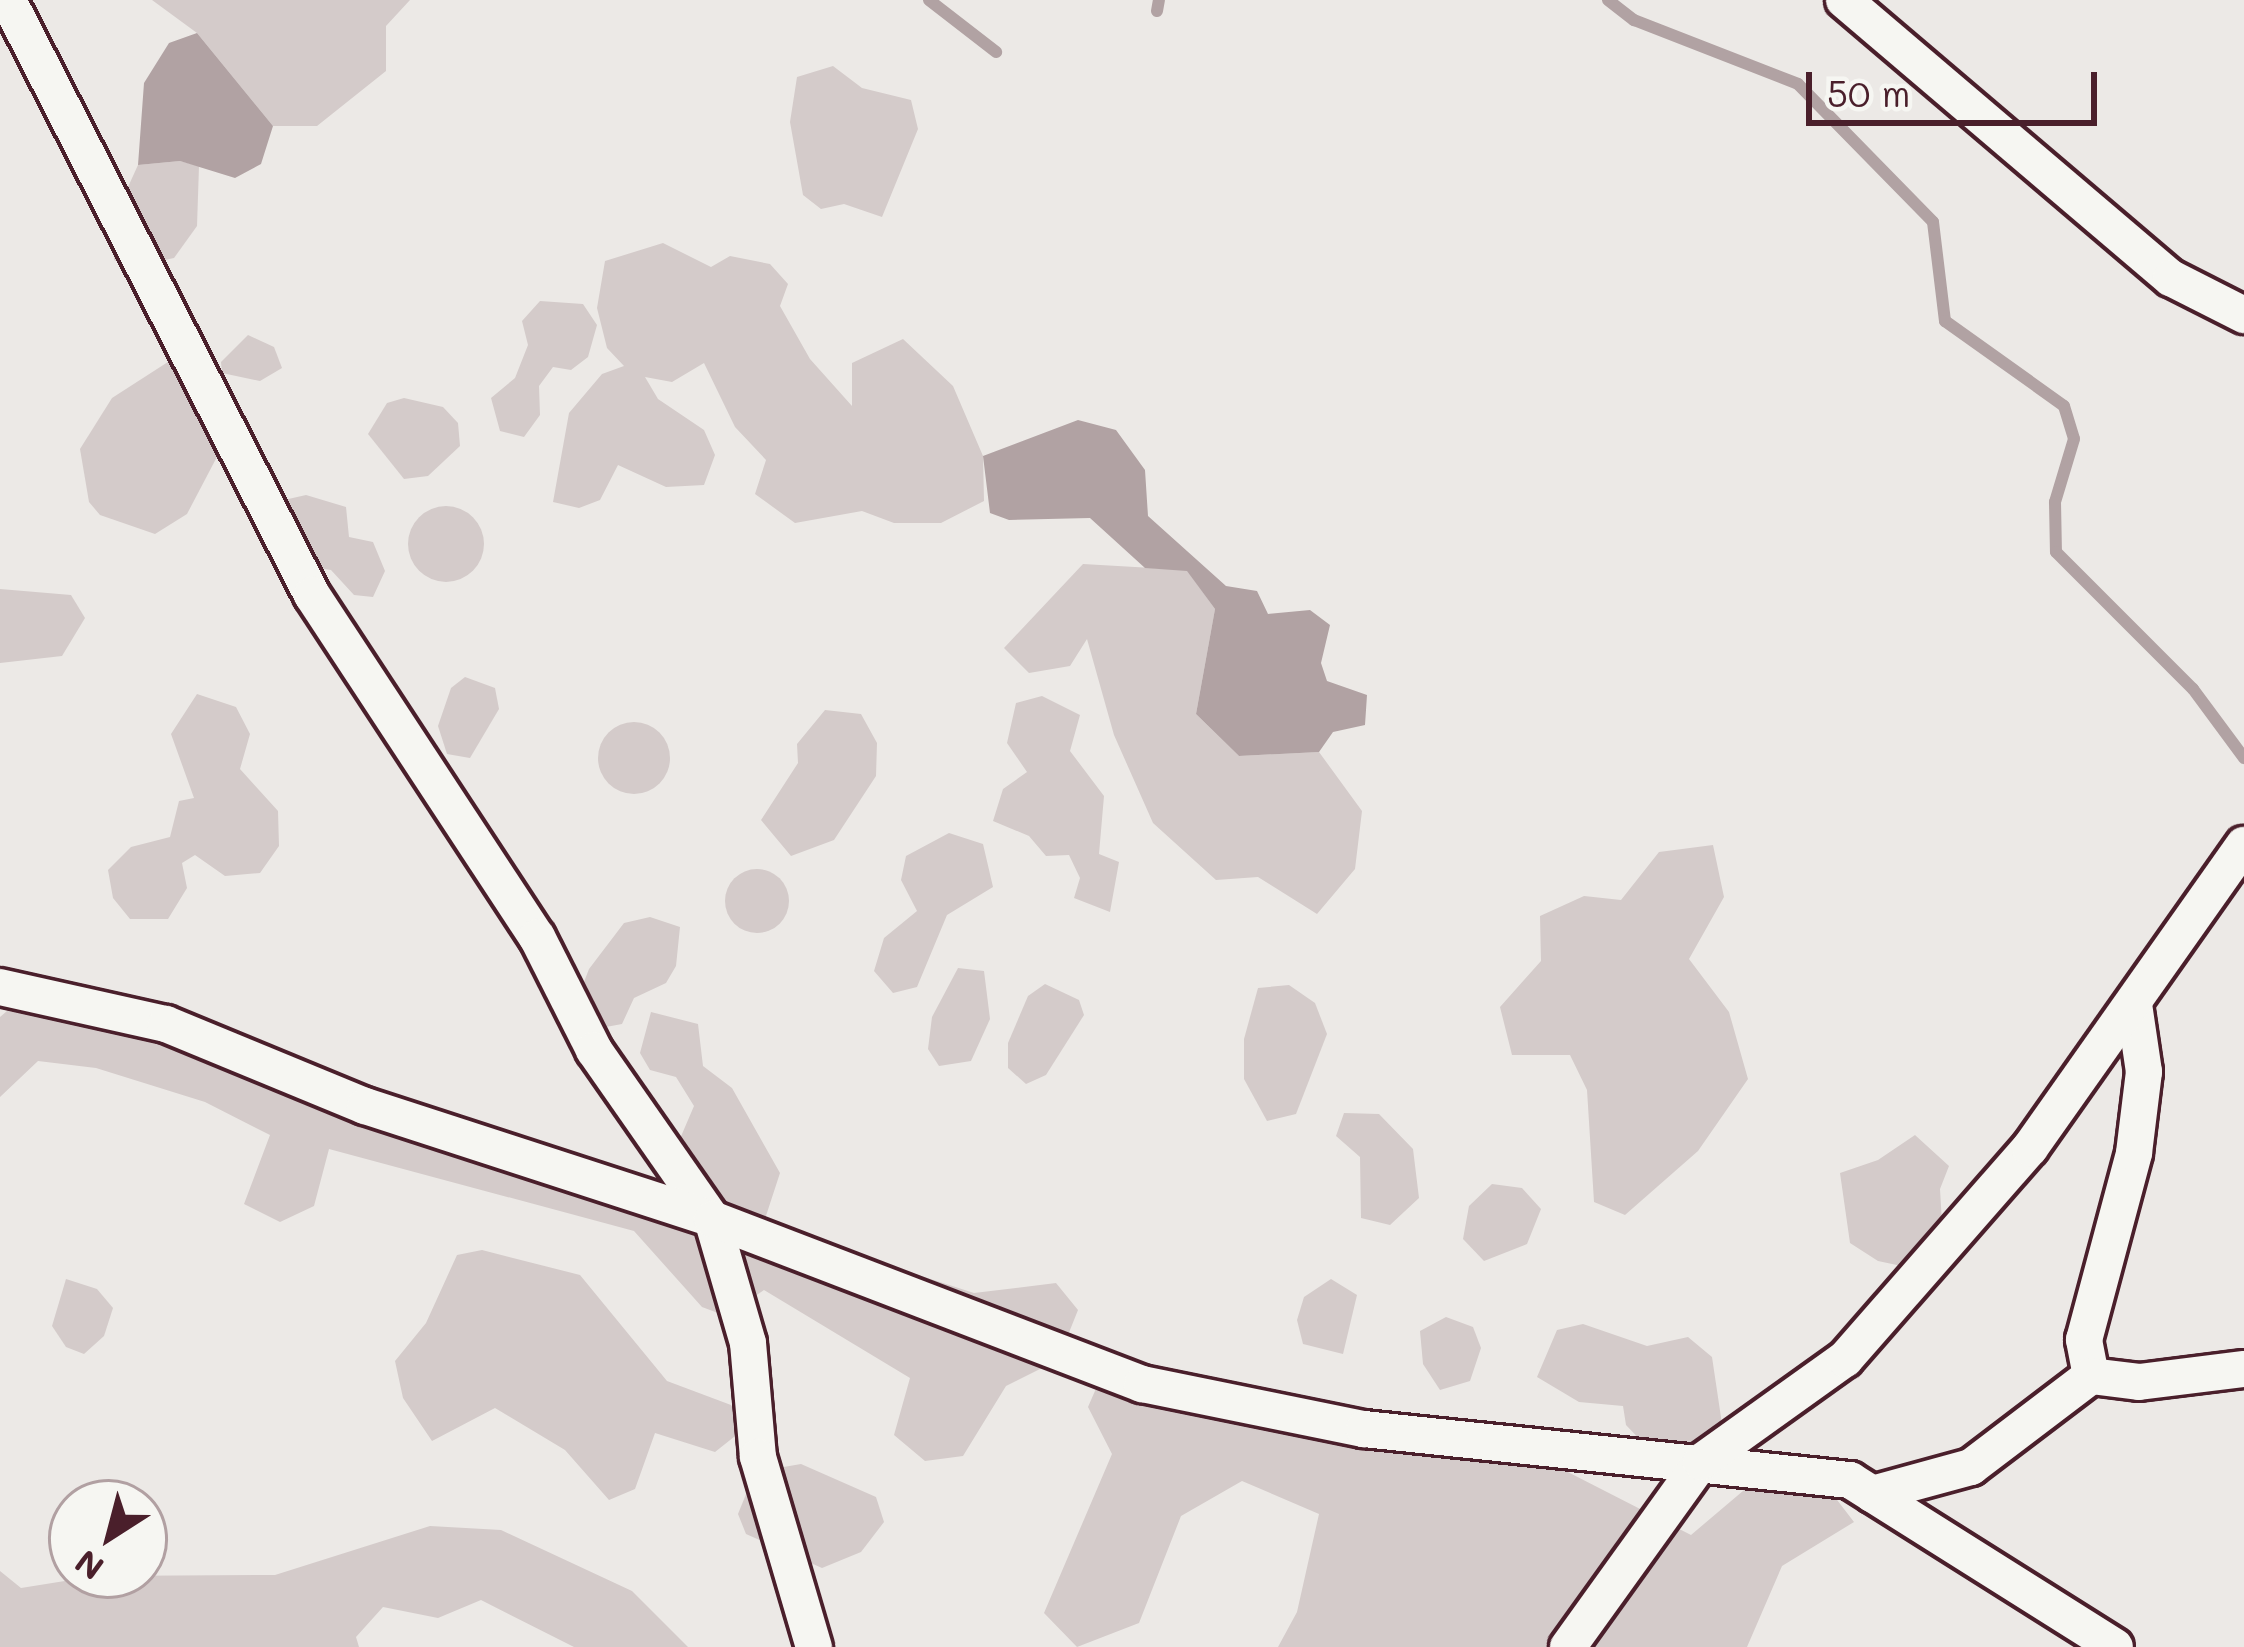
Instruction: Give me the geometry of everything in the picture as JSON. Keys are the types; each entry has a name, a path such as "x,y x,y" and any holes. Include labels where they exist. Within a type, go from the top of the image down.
{"street":[{"path":"8,0 312,596 537,937 594,1050 712,1219 748,1343 758,1457 814,1647"},
{"path":"1844,0 2171,278 2244,315"},
{"path":"1568,1647 1701,1462 1845,1359 2030,1148 2244,845"},
{"path":"0,987 166,1024 365,1106 712,1219 1142,1384 1364,1429 1850,1480 2101,1643"},
{"path":"2091,1376 2084,1340 2134,1153 2144,1072 2134,1004"},
{"path":"1872,1494 1971,1468 2091,1376 2139,1382 2244,1369"}],"shaded area":[{"path":"152,0 410,0 386,26 386,71 317,126 273,126 197,33"},
{"path":"197,33 273,126 261,164 235,178 180,161 138,165 144,83 169,43"},
{"path":"833,66 862,88 911,100 918,129 882,217 844,204 821,209 803,195 790,122 797,77"},
{"path":"180,161 199,166 197,226 174,258 132,267 114,260 113,220 138,165"},
{"path":"663,243 711,267 730,256 770,264 788,284 780,306 810,359 852,406 852,363 903,339 953,386 983,456 984,501 941,523 894,523 862,511 795,523 755,494 766,460 735,427 704,363 672,382 645,377 658,399 704,430 715,455 704,485 666,487 618,465 600,500 579,508 553,502 569,413 602,374 624,366 607,348 597,308 605,261"},
{"path":"540,301 583,304 597,325 588,357 571,370 553,367 539,386 540,415 524,437 500,431 491,398 515,378 528,345 522,321"},
{"path":"248,335 274,347 282,368 260,381 222,373 221,362"},
{"path":"171,360 198,384 219,453 187,514 155,534 100,515 89,502 80,449 112,398"},
{"path":"404,398 443,407 458,423 460,446 428,476 404,479 368,434 387,403"},
{"path":"1078,420 1116,430 1145,470 1148,516 1226,586 1257,591 1268,614 1310,610 1330,625 1321,663 1327,681 1367,695 1365,725 1333,732 1319,752 1239,756 1196,714 1215,609 1187,571 1145,568 1090,518 1009,520 990,513 983,456"},
{"path":"306,495 346,507 349,537 373,542 385,571 373,597 354,595 331,570 312,567 289,533 284,500"},
{"path":"446,506 473,517 484,544 473,571 446,582 419,571 408,544 419,517"},
{"path":"1083,564 1187,570 1215,609 1196,714 1239,756 1319,752 1362,811 1355,869 1317,914 1258,877 1216,880 1153,823 1114,735 1087,639 1070,666 1029,673 1004,648"},
{"path":"0,589 71,595 85,618 62,656 0,663"},
{"path":"465,677 495,688 499,709 470,758 447,754 438,726 451,688"},
{"path":"197,694 236,707 250,734 240,769 278,811 279,846 260,873 225,876 195,855 182,863 187,888 168,919 130,919 113,898 108,870 131,847 170,837 179,801 194,798 171,734"},
{"path":"1042,696 1080,715 1070,751 1104,796 1099,854 1119,862 1110,912 1074,898 1080,878 1069,855 1046,856 1029,836 993,821 1003,789 1027,772 1007,743 1016,703"},
{"path":"825,710 861,714 877,743 876,776 834,840 791,856 761,820 798,763 797,744"},
{"path":"634,722 660,732 670,758 660,784 634,794 608,784 598,758 608,732"},
{"path":"949,833 983,844 993,887 947,915 917,987 893,993 874,971 884,938 917,911 901,880 906,856"},
{"path":"1713,845 1724,897 1689,959 1729,1012 1748,1079 1698,1151 1625,1215 1594,1202 1587,1090 1570,1055 1512,1055 1500,1007 1541,961 1540,916 1584,896 1621,900 1659,852"},
{"path":"757,869 780,878 789,901 780,924 757,933 734,924 725,901 734,878"},
{"path":"650,917 680,927 676,966 666,983 634,998 622,1024 595,1029 579,995 589,969 624,923"},
{"path":"958,968 984,971 990,1019 971,1061 939,1066 928,1049 932,1017"},
{"path":"1045,984 1079,1000 1084,1015 1046,1075 1026,1084 1008,1068 1008,1043 1028,996"},
{"path":"1289,985 1315,1003 1327,1034 1296,1114 1267,1121 1244,1079 1244,1039 1258,988"},
{"path":"7,1011 156,1032 678,1215 676,1148 694,1106 676,1077 650,1070 640,1053 651,1012 698,1024 703,1066 732,1088 780,1173 763,1225 974,1293 1056,1283 1078,1310 1058,1360 1006,1386 963,1456 925,1461 894,1435 910,1378 764,1290 726,1316 702,1307 634,1231 329,1149 314,1206 280,1222 244,1204 270,1135 205,1102 96,1068 38,1061 0,1097 0,1017"},
{"path":"1344,1113 1379,1114 1413,1149 1419,1198 1390,1225 1361,1218 1360,1157 1336,1136"},
{"path":"1915,1135 1949,1166 1940,1189 1942,1223 1911,1268 1878,1261 1850,1243 1840,1173 1878,1160"},
{"path":"1492,1184 1522,1188 1541,1209 1527,1244 1484,1261 1463,1239 1469,1206"},
{"path":"482,1250 580,1275 667,1381 731,1405 744,1429 715,1452 655,1433 635,1489 609,1500 565,1450 495,1408 432,1441 403,1398 395,1361 426,1323 457,1255"},
{"path":"66,1279 97,1289 113,1308 104,1336 84,1354 66,1347 52,1326"},
{"path":"1331,1279 1357,1295 1343,1354 1303,1344 1297,1320 1304,1297"},
{"path":"1446,1317 1473,1327 1481,1348 1470,1381 1440,1390 1423,1364 1420,1331"},
{"path":"1583,1324 1647,1346 1688,1337 1712,1357 1722,1424 1701,1453 1646,1446 1626,1425 1623,1406 1579,1402 1537,1377 1557,1330"},
{"path":"1101,1377 1389,1444 1560,1468 1691,1535 1750,1485 1824,1483 1854,1522 1782,1566 1747,1647 1278,1647 1297,1612 1319,1514 1242,1481 1181,1516 1139,1623 1077,1647 1044,1613 1112,1454 1088,1407"},
{"path":"801,1464 876,1497 884,1522 861,1552 822,1568 746,1534 738,1514 755,1472"},
{"path":"430,1526 501,1530 632,1591 688,1647 574,1647 481,1600 438,1618 383,1607 356,1637 359,1647 0,1647 0,1571 21,1588 48,1584 48,1599 168,1599 168,1576 275,1575"}],"waterway":[{"path":"929,0 996,52"},
{"path":"1157,11 1159,0"},
{"path":"1608,0 1634,20 1798,84 1933,222 1945,321 2064,406 2074,439 2055,502 2056,552 2193,689 2244,758"}]}
